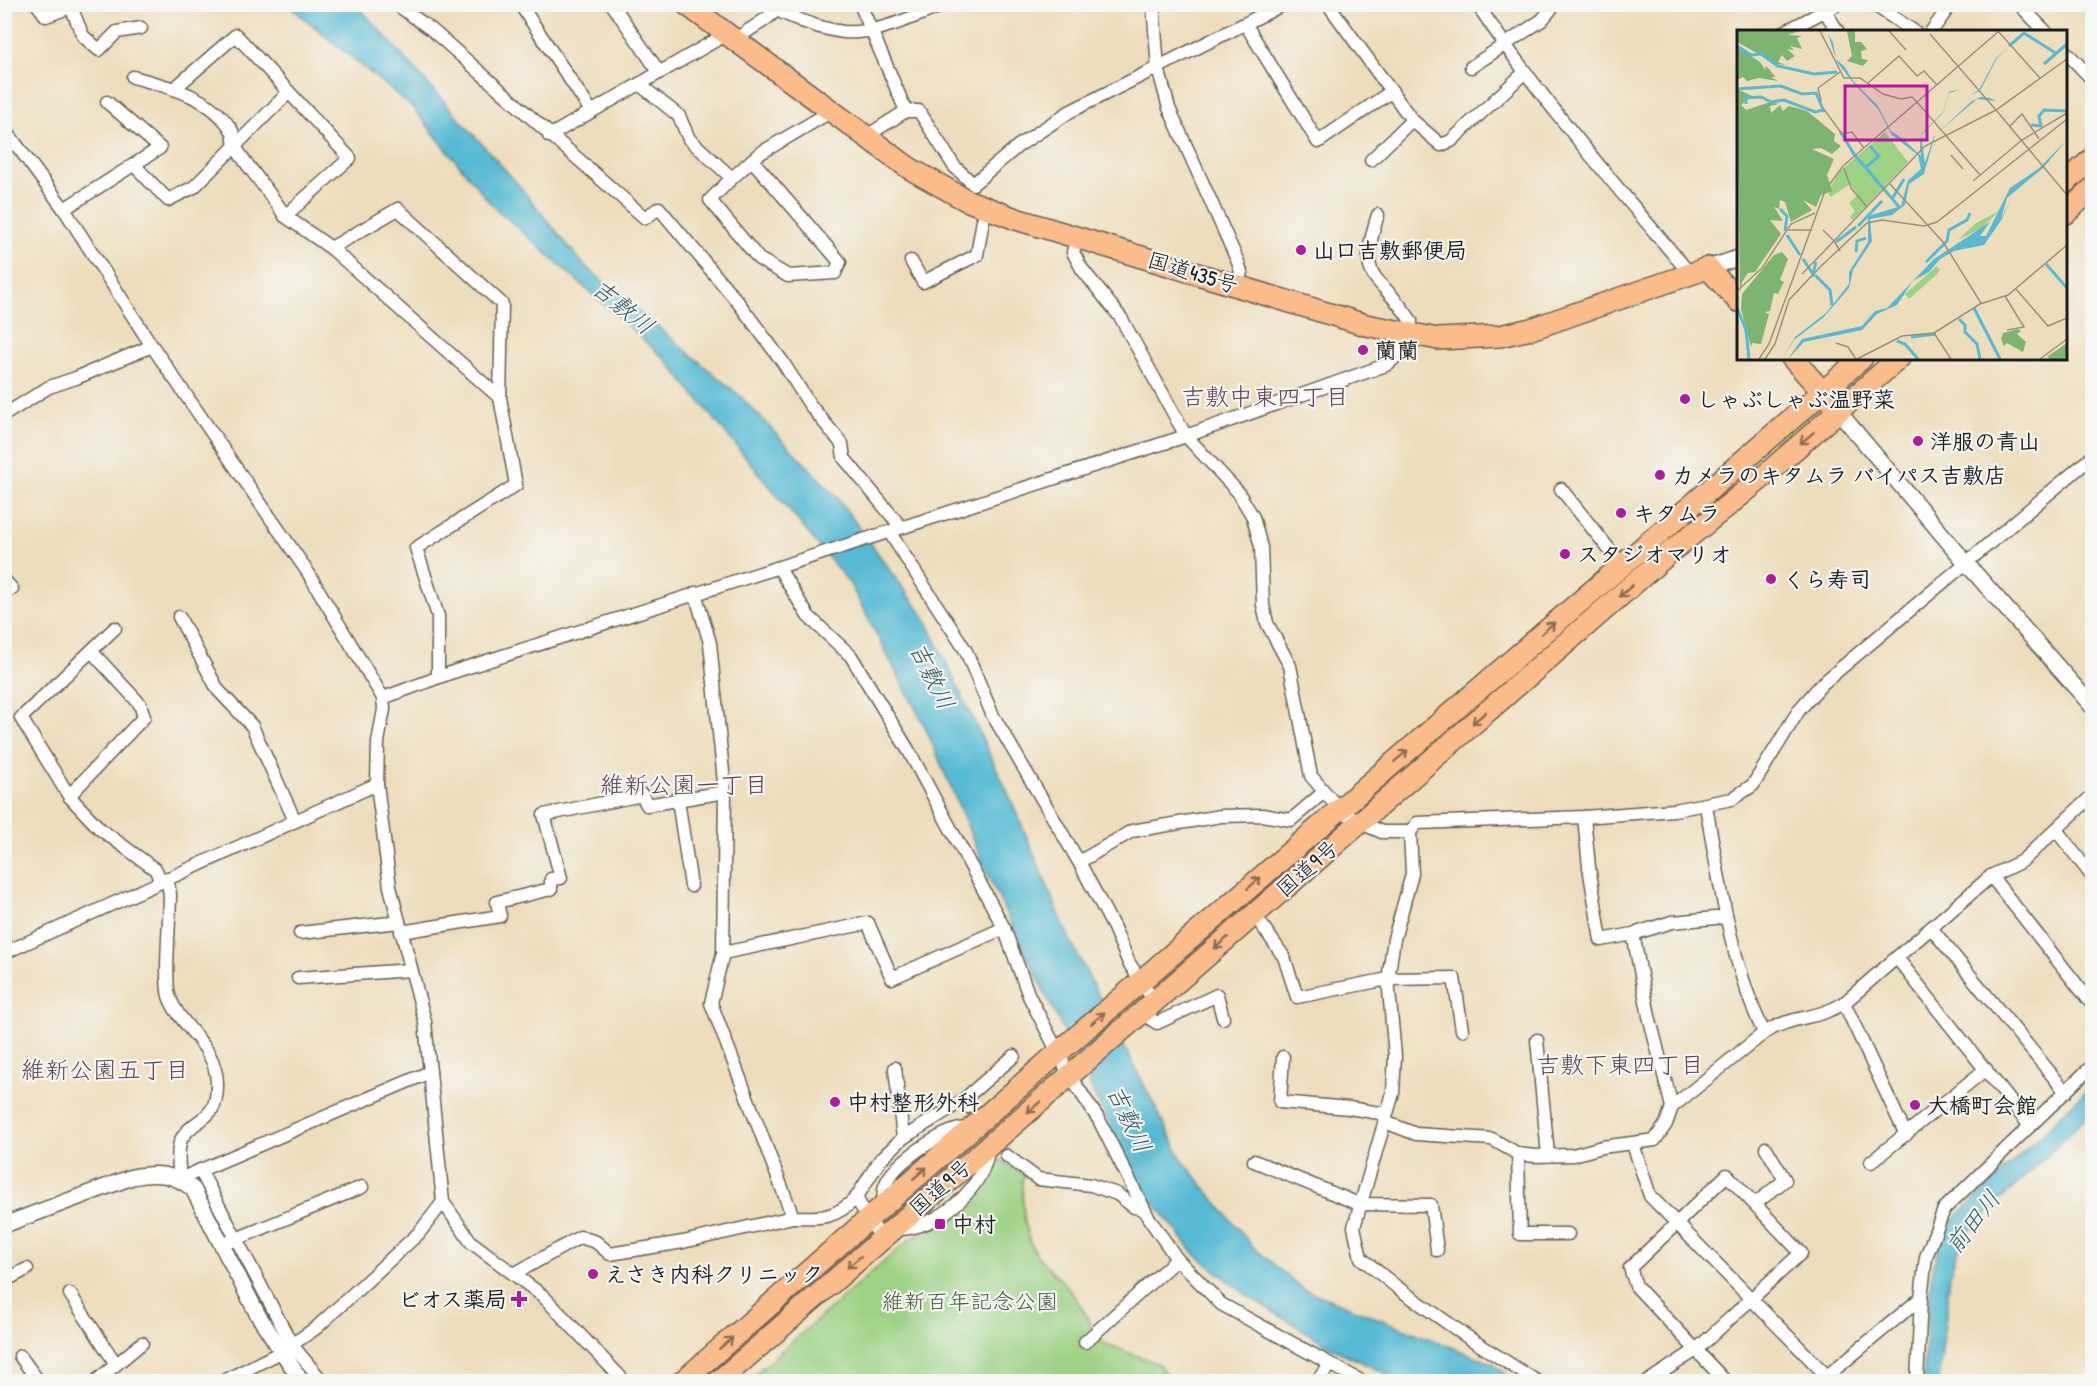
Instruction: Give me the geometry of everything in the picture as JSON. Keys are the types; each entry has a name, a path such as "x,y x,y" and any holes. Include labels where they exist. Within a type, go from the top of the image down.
{"highway":[{"name":"国道435号","path":"686,4 830,112 932,183 988,208 1077,238 1409,335 1438,339 1500,336 1573,315 1699,272"},
{"path":"2067,181 2092,159"},
{"path":"2067,212 2090,194"},
{"path":"1699,272 1737,300"},
{"path":"1794,360 1838,411"},
{"name":"国道9号","path":"682,1382 1062,1049 1860,360"},
{"name":"国道9号","path":"718,1382 887,1233 998,1151 1074,1073 1148,1007 1668,554 1897,360"}],"street":[{"path":"37,4 46,16 75,6 82,36 99,50 117,32 141,28"},
{"path":"396,4 432,30 549,136 645,218 659,208 737,301 782,361 810,405 842,444 844,458 966,651 992,714 1079,862 1114,928 1136,985 1156,1023 1216,995 1223,1018"},
{"path":"520,4 591,111"},
{"path":"612,4 659,72"},
{"path":"549,136 659,72 769,18 775,9 803,4"},
{"path":"860,4 906,111"},
{"path":"775,9 844,32 870,30 947,4"},
{"path":"1153,4 1158,68 1169,108 1238,262 1241,272 1237,286"},
{"path":"865,137 906,111 919,111 954,166 973,184 1018,146 1069,112 1284,4"},
{"path":"1328,4 1412,120 1441,145 1451,141 1525,72"},
{"path":"1477,4 1503,44 1525,72 1699,272 1737,258"},
{"path":"1471,68 1503,44 1542,20 1555,4"},
{"path":"1788,30 1838,4"},
{"path":"1873,4 1912,30"},
{"path":"1932,30 1951,4"},
{"path":"2019,4 2044,30"},
{"path":"1825,11 1837,30"},
{"path":"1246,25 1318,142 1392,91"},
{"path":"175,88 236,35 350,158 285,216"},
{"path":"2067,53 2092,79"},
{"path":"133,77 175,88 212,107 233,132 234,146 264,183 285,216 331,248 500,398"},
{"path":"639,84 679,116 689,139 732,178"},
{"path":"134,165 168,201 194,187 289,92"},
{"path":"64,209 160,148 107,102"},
{"path":"752,160 840,262 835,273 788,276 759,259 710,200 752,160 830,112"},
{"path":"1371,160 1412,120"},
{"path":"4,128 64,209 152,346 307,571 382,699 384,709 378,742 377,784 390,887 425,1022 443,1202 471,1242 514,1274 571,1323 625,1382"},
{"path":"2067,188 2090,194"},
{"path":"911,261 923,282 977,255 983,220 988,208"},
{"path":"331,248 398,209 502,304 500,398 516,484 416,548 438,616 438,678"},
{"path":"382,699 438,678 695,593 818,556 1186,436 1386,365 1400,356 1409,335 1411,321 1370,274 1368,253 1378,215"},
{"path":"1077,238 1073,252 1077,261 1121,318 1186,436 1238,492 1253,517 1262,547 1263,605 1267,623 1290,666 1311,776 1340,809 1359,822 1382,832 1410,832"},
{"path":"4,415 49,387 152,346"},
{"path":"1838,411 1967,564 2092,706"},
{"path":"1538,1382 1443,1319 1361,1258 1354,1227 1393,1093 1395,1056 1388,979 1394,939 1412,874 1410,832 1417,823 1584,817 1706,806 1732,800 1753,785 1799,710 1822,684 2092,457"},
{"path":"1561,489 1622,564"},
{"path":"779,568 808,616 851,656 910,753 1004,928 1029,996 1062,1049 1144,1209 1177,1259 1221,1304 1363,1382"},
{"path":"695,593 710,643 724,792 723,953 711,1003 793,1217"},
{"path":"179,617 218,690 252,726 295,821"},
{"path":"115,628 21,718 69,796 100,829 156,870 170,894 169,994 175,1009 200,1037 214,1063 217,1079 217,1096 212,1110 182,1139 179,1159 180,1179"},
{"path":"69,796 144,717 140,704 92,652"},
{"path":"4,953 377,784"},
{"path":"300,933 400,927 500,916 497,902 551,889 551,879 561,878 544,814 642,795 647,805 724,792"},
{"path":"1079,862 1132,831 1221,816 1262,815 1292,820 1324,792"},
{"path":"1283,1057 1280,1102 1349,1108 1385,1118 1416,1134 1492,1139 1518,1154 1548,1155 1573,1155 1602,1147 1655,1140 1666,1124 1672,1107 1764,1033 1780,1022 1795,1017 1816,1016 1844,1003 1991,876 2022,861 2057,831 2092,796"},
{"path":"678,800 691,886"},
{"path":"1706,806 1726,917 1747,997 1764,1033"},
{"path":"1584,817 1589,867 1601,940 1633,934 1672,922 1726,917"},
{"path":"2057,831 2092,876"},
{"path":"1991,876 2092,1004"},
{"path":"1254,914 1284,957 1297,997 1388,979 1454,978 1462,1030"},
{"path":"723,953 868,923 892,978 1004,928"},
{"path":"1931,928 2066,1092"},
{"path":"1633,934 1649,1016 1672,1107"},
{"path":"1897,958 2030,1126"},
{"path":"298,978 411,970"},
{"path":"1844,1003 1906,1135"},
{"path":"1537,1040 1548,1155"},
{"path":"514,1274 580,1237 596,1242 610,1254 683,1242 793,1217 823,1218 845,1209 856,1198 880,1160 903,1138 965,1104 1014,1056"},
{"path":"1917,1382 1921,1298 1926,1257 1944,1209 2092,1066"},
{"path":"895,1068 903,1138"},
{"path":"1871,1162 1986,1069"},
{"path":"180,1179 430,1072"},
{"path":"1633,1144 1650,1196 1826,1379 1921,1298"},
{"path":"1755,1204 1785,1180 1766,1148"},
{"path":"998,1151 1038,1179 1091,1185 1117,1194 1134,1207 1144,1209"},
{"path":"1518,1154 1520,1234 1568,1234"},
{"path":"1254,1161 1359,1204 1431,1205 1437,1250"},
{"path":"200,1170 258,1315 286,1349 323,1382"},
{"path":"4,1225 132,1177 169,1174 193,1189 229,1242"},
{"path":"1647,1382 1696,1350 1752,1301 1801,1253 1727,1174 1630,1268 1636,1286 1696,1350 1726,1382"},
{"path":"229,1242 362,1187"},
{"path":"856,1198 867,1219 887,1233"},
{"path":"222,1382 286,1349 316,1328 419,1233 443,1202"},
{"path":"1085,1342 1177,1259"},
{"path":"4,1281 27,1269"},
{"path":"70,1294 116,1364"},
{"path":"95,1382 142,1343"},
{"path":"286,1349 302,1382"},
{"path":"20,1356 39,1382"},
{"path":"1316,1382 1330,1365"}],"green space":[{"name":"維新百年記念公園","path":"1000,1159 1025,1175 1022,1180 1024,1215 1033,1249 1077,1301 1096,1340 1159,1364 1170,1381 746,1382 909,1240 950,1221 974,1199"}],"water":[{"name":"吉敷川","path":"288,5 357,5 516,182 583,264 740,396 836,496 925,618 1009,795 1070,940 1183,1161 1253,1247 1303,1289 1494,1364 1514,1381 1402,1381 1334,1349 1246,1295 1196,1255 1137,1182 992,884 926,729 850,584 665,359 491,204 413,108"},
{"name":"前田川","path":"2092,1085 2092,1112 1986,1214 1968,1233 1956,1254 1950,1274 1939,1381 1923,1382 1931,1276 1943,1230"}],"tunnel":[{"path":"968,1107 1007,1156"}],"place":[{"name":"山口吉敷郵便局","path":"1301,250"},
{"name":"蘭蘭","path":"1363,350"},
{"name":"しゃぶしゃぶ温野菜","path":"1685,399"},
{"name":"洋服の青山","path":"1918,441"},
{"name":"カメラのキタムラ バイパス吉敷店","path":"1660,475"},
{"name":"キタムラ","path":"1621,513"},
{"name":"スタジオマリオ","path":"1565,554"},
{"name":"くら寿司","path":"1771,579"},
{"name":"中村整形外科","path":"835,1102"},
{"name":"大橋町会館","path":"1915,1105"},
{"name":"中村","path":"940,1224"},
{"name":"えさき内科クリニック","path":"593,1274"},
{"name":"ビオス薬局","path":"519,1299"}],"district":[{"name":"吉敷中東四丁目","path":"1265,397"},
{"name":"維新公園一丁目","path":"684,785"},
{"name":"吉敷下東四丁目","path":"1620,1065"},
{"name":"維新公園五丁目","path":"105,1070"}]}
